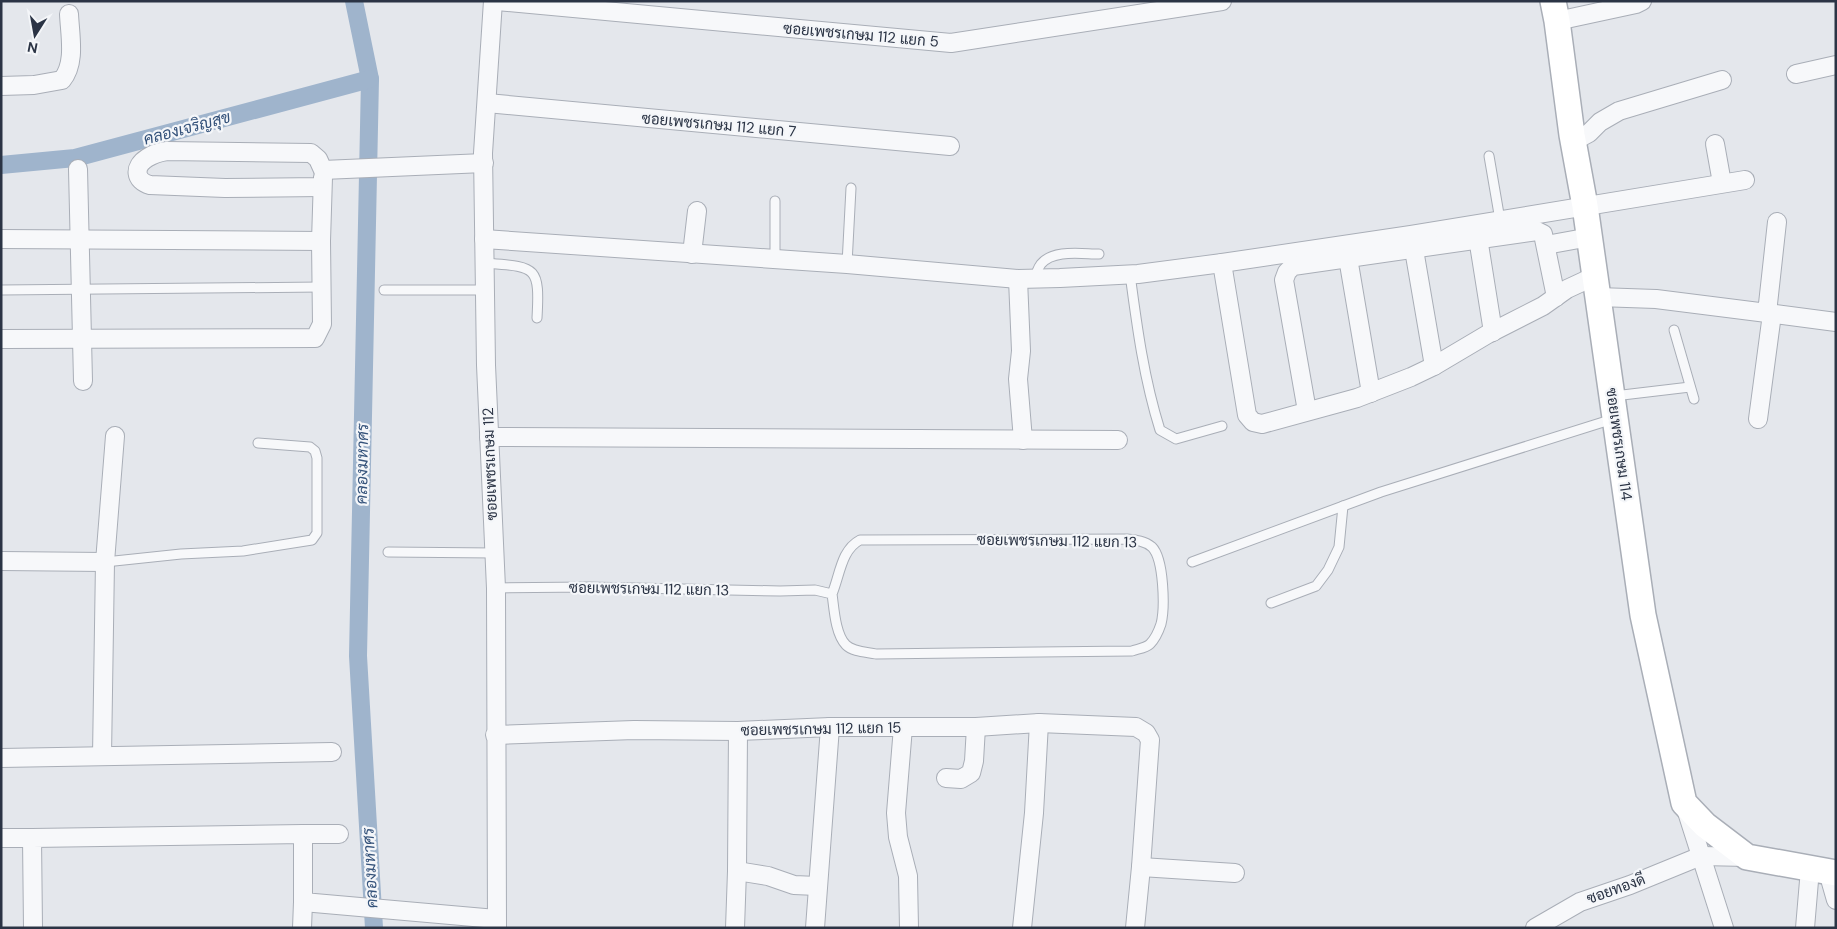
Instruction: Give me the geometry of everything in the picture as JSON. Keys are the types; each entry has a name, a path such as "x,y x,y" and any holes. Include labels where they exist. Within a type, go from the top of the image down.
{"street":[{"name":"ซอยเพชรเกษม 112","path":"493,1 484,163 484,239 489,437 496,588 496,924"},
{"name":"ซอยเพชรเกษม 112 แยก 5","path":"497,1 951,43 1222,1"},
{"path":"1555,11 1636,4 1642,1"},
{"name":"ซอยเพชรเกษม 114","path":"1555,11 1590,237 1643,615 1684,803"},
{"path":"1,86 34,85 62,80 68,72 71,61 69,14"},
{"path":"1796,74 1836,66"},
{"path":"1574,142 1589,133 1600,122 1620,111 1722,80"},
{"name":"ซอยเพชรเกษม 112 แยก 7","path":"487,103 950,146"},
{"path":"1715,144 1722,184"},
{"path":"1,339 315,338 322,324 321,241 327,175 318,159 311,153 167,151 156,153 140,164 138,177 143,183 150,185 225,188 327,175 407,165 484,163"},
{"path":"78,169 83,381"},
{"path":"1307,411 1284,280 1287,272 1293,266 1348,258 1500,220 1745,180"},
{"path":"692,254 696,211"},
{"path":"1758,420 1777,222"},
{"path":"484,239 847,264 1026,279 1130,274 1412,242 1478,238 1536,231 1543,234 1556,297"},
{"path":"1546,245 1590,237"},
{"path":"1478,238 1493,332"},
{"path":"1,239 321,241"},
{"path":"1412,242 1434,366"},
{"path":"1348,258 1371,393"},
{"path":"1222,263 1247,415 1253,422 1262,424 1357,398 1434,366 1543,306 1567,289 1597,286 1656,299 1836,322"},
{"path":"1023,440 1018,379 1026,279"},
{"path":"102,756 105,562 116,436"},
{"path":"489,437 1118,440"},
{"path":"1,561 105,562"},
{"path":"1022,928 1034,813 1039,724"},
{"name":"ซอยเพชรเกษม 112 แยก 15","path":"495,735 634,730 738,731 976,727 1039,724 1136,727 1146,733 1150,740 1141,866"},
{"path":"903,727 896,813 898,837 908,876 909,928"},
{"path":"946,778 961,779 971,773 974,761 976,727"},
{"path":"815,928 830,728"},
{"path":"735,928 738,871 738,731"},
{"path":"1,758 332,752"},
{"path":"1684,803 1724,928"},
{"path":"1684,803 1705,825 1747,857"},
{"path":"302,928 303,834"},
{"path":"1,838 339,834"},
{"path":"32,838 33,928"},
{"path":"1701,856 1747,857 1825,871"},
{"name":"ซอยทองดี","path":"1535,928 1580,902 1701,856"},
{"path":"1135,928 1141,866 1235,873"},
{"path":"738,871 768,876 794,884 817,886"},
{"path":"1825,871 1836,900"},
{"path":"1806,928 1825,871"},
{"path":"303,902 496,924"}],"lane":[{"path":"1489,156 1500,220"},
{"path":"847,264 850,188"},
{"path":"775,201 775,260"},
{"path":"1026,279 1047,258 1059,255 1099,254"},
{"path":"485,263 512,265 526,268 533,273 538,288 537,318"},
{"path":"1130,274 1140,346 1153,410 1160,430 1176,439 1222,426"},
{"path":"1,290 321,287"},
{"path":"384,290 485,290"},
{"path":"1674,330 1694,399"},
{"path":"1192,562 1343,506 1511,450 1614,407 1690,388"},
{"path":"105,562 181,554 243,551 312,540 317,533 317,458 315,451 310,447 258,443"},
{"path":"1272,603 1316,586 1328,570 1339,547 1343,506"},
{"name":"ซอยเพชรเกษม 112 แยก 13","path":"1117,539 1144,542 1154,548 1163,589 1161,622 1155,638 1149,646 1132,651 1099,652 876,654 858,651 846,645 840,634 832,594 847,552 852,545 860,540 1117,539"},
{"path":"388,552 494,552"},
{"name":"ซอยเพชรเกษม 112 แยก 13","path":"496,588 588,587 816,590 832,594"}],"waterway":[{"name":"คลองมหาศร","path":"354,1 370,79 358,656 374,928"},
{"name":"คลองเจริญสุข","path":"1,165 75,158 370,79"}]}
